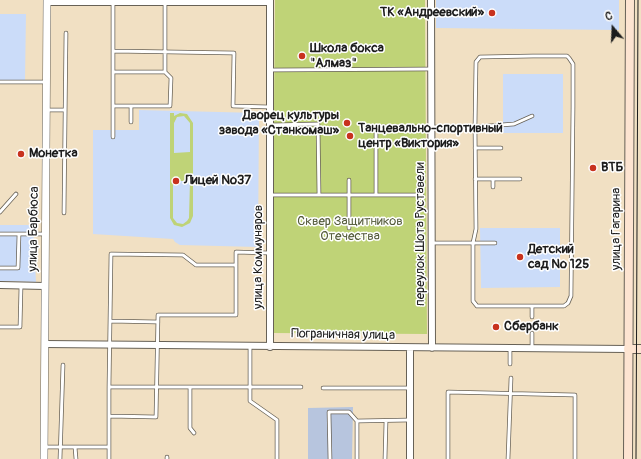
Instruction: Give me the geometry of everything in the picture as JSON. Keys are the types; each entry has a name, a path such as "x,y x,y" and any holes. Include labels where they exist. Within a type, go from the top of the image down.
{"main road":[{"name":"улица Гагарина","path":"628,459 630,0"},
{"name":"Пограничная улица","path":"628,349 641,349"}],"street":[{"name":"переулок Шота Руставели","path":"431,0 432,348"},
{"path":"47,1 270,1"},
{"name":"улица Барбюса","path":"44,459 47,1"},
{"name":"улица Коммунаров","path":"270,1 270,347"},
{"path":"0,286 45,286"},
{"name":"Пограничная улица","path":"45,344 628,349"},
{"path":"410,348 410,459"}],"lane":[{"path":"113,106 170,106 171,78 165,72 165,1"},
{"path":"112,2 113,137"},
{"path":"64,213 66,33"},
{"path":"113,51 234,52 234,106 270,107"},
{"path":"567,56 573,64 571,296 568,303 564,306 477,306 473,301 473,243 476,229 475,148 476,62 480,57 567,56"},
{"path":"271,70 431,69"},
{"path":"113,72 165,72"},
{"path":"0,82 47,82"},
{"path":"131,106 131,122"},
{"path":"46,110 65,110"},
{"path":"376,196 376,127 475,127 514,124 532,116"},
{"path":"270,125 318,124 319,195"},
{"path":"475,148 501,148"},
{"path":"475,179 520,178"},
{"path":"493,179 493,187"},
{"path":"349,180 349,228"},
{"path":"0,212 16,194"},
{"path":"269,196 422,195"},
{"path":"0,234 46,234"},
{"path":"0,268 18,268 19,234"},
{"path":"432,243 495,242"},
{"path":"110,416 156,416 158,315 236,315 236,252 270,253"},
{"path":"109,459 111,254 183,255 196,265 236,265"},
{"path":"0,327 20,327 21,286"},
{"path":"532,306 532,317"},
{"path":"110,321 158,322"},
{"path":"532,333 532,349"},
{"path":"250,346 250,402 277,420 277,459"},
{"path":"510,349 510,364"},
{"path":"60,459 63,365"},
{"path":"508,459 511,378"},
{"path":"109,387 300,387"},
{"path":"190,387 190,428 194,433"},
{"path":"323,388 410,388"},
{"path":"448,459 448,392 576,395 576,459"},
{"path":"330,459 329,412 349,412 357,421 357,459"},
{"path":"357,421 410,420"},
{"path":"385,459 386,421"},
{"path":"44,447 109,447"},
{"path":"75,447 76,459"}],"shaded area":[{"path":"436,0 619,0 619,30 436,28"},
{"path":"0,14 26,14 25,80 0,80"},
{"path":"503,74 563,74 563,133 503,133"},
{"name":"Лицей №37","path":"139,110 259,113 258,247 180,245 173,239 93,234 93,130 139,130"},
{"path":"0,225 33,225 36,282 0,281"},
{"name":"Детский сад № 125","path":"480,228 560,228 560,287 481,288"},
{"path":"353,407 352,459 308,459 308,408"}],"green space":[{"name":"Сквер Защитников Отечества","path":"275,0 425,0 427,334 272,333"},
{"path":"170,113 174,113 174,116 180,113 187,114 193,123 193,216 190,223 182,227 174,225 170,218","holes":["184,116 190,123 190,152 174,153 174,123 177,117","173,181 190,181 189,218 183,224 177,223 173,218"]}],"tram line":[{"path":"636,459 638,0"}],"place":[{"name":"ТК «Андреевский»","path":"492,13"},
{"name":"Школа бокса \"Алмаз\"","path":"302,56"},
{"name":"Дворец культуры завода «Станкомаш»","path":"347,123"},
{"name":"Танцевально-спортивный центр «Виктория»","path":"350,136"},
{"name":"Монетка","path":"21,154"},
{"name":"ВТБ","path":"593,168"},
{"name":"Лицей №37","path":"176,181"},
{"name":"Детский сад № 125","path":"520,257"},
{"name":"Сбербанк","path":"496,327"}]}
